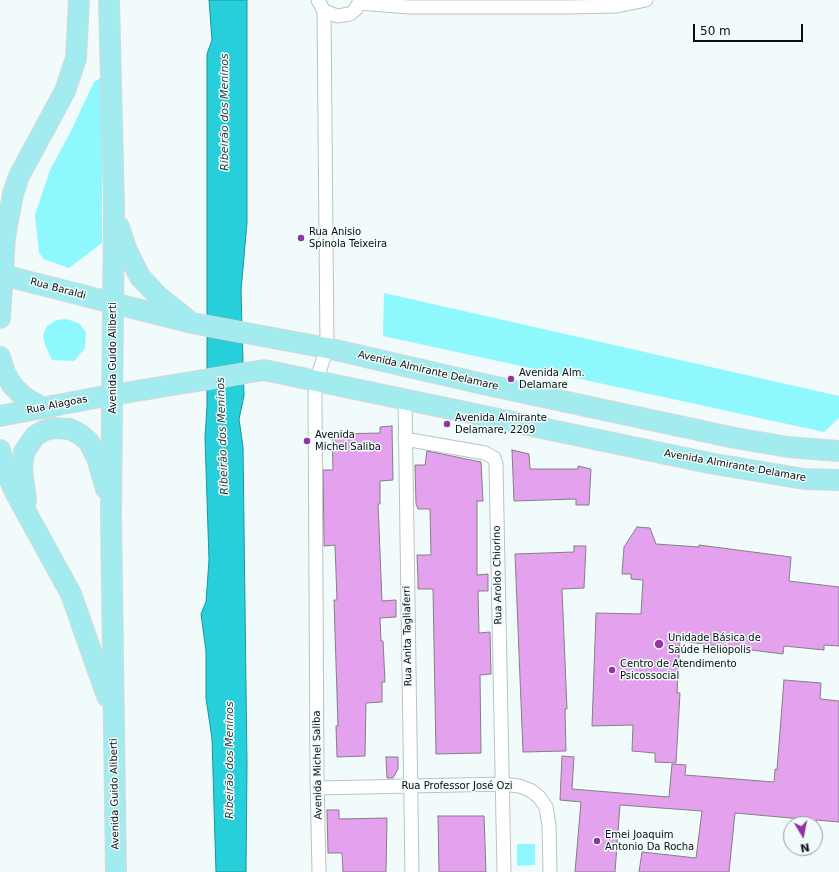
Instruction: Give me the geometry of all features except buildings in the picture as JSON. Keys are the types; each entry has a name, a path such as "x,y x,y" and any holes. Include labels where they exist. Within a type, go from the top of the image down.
{"main road":[{"path":"0,318 2,275 8,216 19,176 65,91 76,58 79,0"},
{"name":"Avenida Guido Aliberti","path":"109,0 114,207 112,514 116,872"},
{"path":"0,196 19,176"},
{"path":"114,207 127,251 140,277 158,296 194,323"},
{"name":"Rua Baraldi","path":"2,275 113,303"},
{"name":"Avenida Almirante Delamare","path":"113,303 194,323 327,348 482,384 735,438 788,447 839,451"},
{"path":"0,357 5,373 12,386 24,397 43,408"},
{"name":"Avenida Almirante Delamare","path":"113,395 264,370 709,463 804,479 839,480"},
{"name":"Rua Alagoas","path":"0,416 113,395"},
{"path":"30,520 23,476 23,455 26,446 35,436 53,428 74,431 91,445 99,465 112,514"},
{"name":"Avenida Guido Aliberti","path":"0,450 3,468 71,594 92,650 114,717"},
{"path":"709,463 745,458 803,468 839,469"}],"street":[{"path":"498,7 510,0"},
{"path":"321,5 330,15 344,16 356,9 360,2 409,7 498,7 611,3 646,0"},
{"name":"Avenida Michel Saliba","path":"319,872 316,381 327,348 321,5"},
{"name":"Rua Anita Tagliaferri","path":"405,399 412,872"},
{"name":"Rua Aroldo Chiorino","path":"405,439 485,453 494,458 496,464 504,872"},
{"name":"Rua Professor José Ozi","path":"318,788 503,784 519,786 530,790 539,797 546,807 549,825 550,872"}],"shaded area":[{"path":"102,77 102,243 69,268 44,259 39,253 35,215 50,170 71,131 94,82"},
{"path":"384,293 839,396 839,418 824,432 383,336"},
{"path":"67,319 80,324 86,333 85,348 74,361 52,360 45,345 43,335 47,326 57,320"},
{"path":"517,844 535,844 535,865 517,866"}],"water":[{"name":"Ribeirão dos Meninos","path":"209,0 247,0 247,223 241,291 244,396 239,419 243,447 247,765 246,872 216,872 212,739 206,698 206,651 201,614 206,602 209,560 205,438 207,406 207,54 212,40"}],"place":[{"name":"Rua Anisio Spinola Teixeira","path":"301,238"},
{"name":"Avenida Alm. Delamare","path":"511,379"},
{"name":"Avenida Almirante Delamare, 2209","path":"447,424"},
{"name":"Avenida Michel Saliba","path":"307,441"},
{"name":"Unidade Básica de Saúde Heliópolis","path":"659,644"},
{"name":"Centro de Atendimento Psicossocial","path":"612,670"},
{"name":"Emei Joaquim Antonio Da Rocha","path":"597,841"}]}
